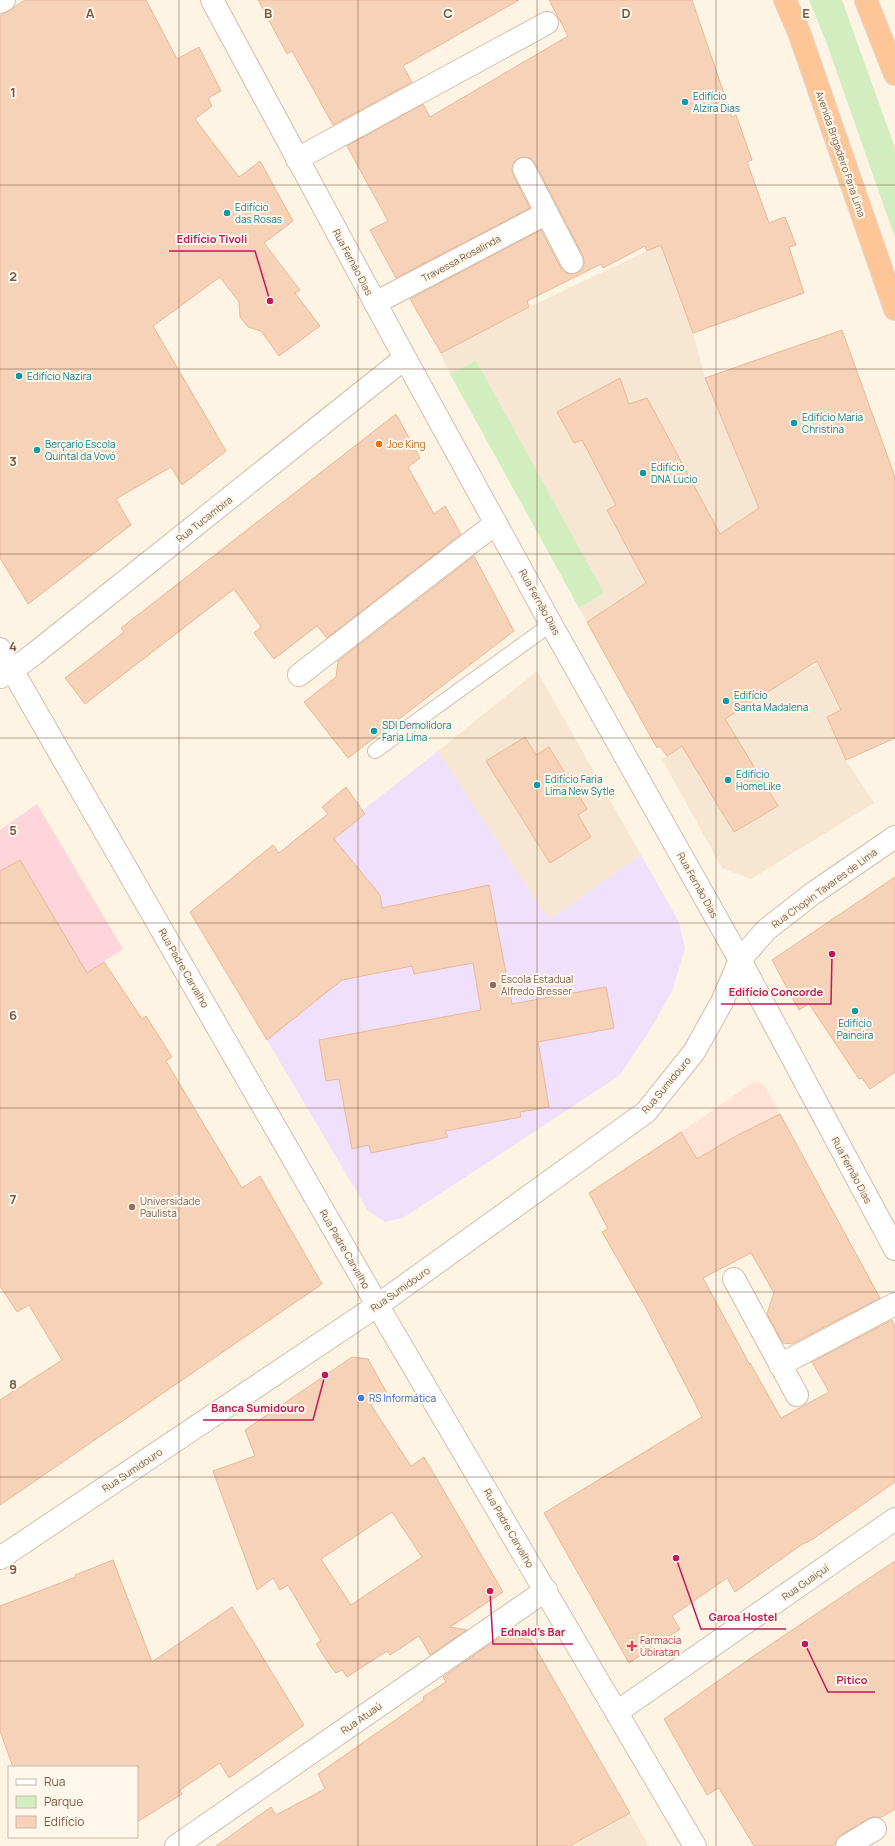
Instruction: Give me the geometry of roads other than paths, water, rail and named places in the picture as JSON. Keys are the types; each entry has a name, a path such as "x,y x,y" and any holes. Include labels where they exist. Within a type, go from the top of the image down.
{"highway":[{"name":"Avenida Brigadeiro Faria Lima","path":"786,0 799,32 895,309"},
{"path":"866,0 895,74"}],"street":[{"path":"0,2 4,0"},
{"name":"Rua Fernão Dias","path":"217,2 297,159 375,303 551,624 740,960 895,1249"},
{"path":"297,159 547,23"},
{"path":"524,169 572,262"},
{"name":"Travessa Rosalinda","path":"375,303 547,213"},
{"name":"Rua Tucambira","path":"6,674 405,358"},
{"path":"299,675 496,523"},
{"name":"Rua Padre Carvalho","path":"0,649 6,674 546,1590 695,1846"},
{"name":"Rua Chopin Tavares de Lima","path":"740,960 766,930 812,894 895,837"},
{"name":"Rua Sumidouro","path":"0,1558 378,1305 646,1112 694,1052 722,1002 740,960"},
{"path":"734,1279 798,1395"},
{"path":"780,1364 895,1304"},
{"name":"Rua Guaiçuí","path":"616,1712 895,1520"},
{"name":"Rua Atuaú","path":"176,1846 546,1590"},
{"path":"846,1846 875,1829"}],"lane":[{"path":"375,751 551,624"}],"place":[{"name":"Edifício Alzira Dias","path":"685,102"},
{"name":"Edifício das Rosas","path":"227,213"},
{"name":"Edifício Tivoli","path":"270,301"},
{"name":"Edifício Nazira","path":"19,376"},
{"name":"Edifício Maria Christina","path":"794,423"},
{"name":"Joe King","path":"379,444"},
{"name":"Berçario Escola Quintal da Vovó","path":"37,450"},
{"name":"Edifício DNA Lucio","path":"643,473"},
{"name":"Edifício Santa Madalena","path":"726,701"},
{"name":"SDI Demolidora Faria Lima","path":"374,731"},
{"name":"Edifício HomeLike","path":"728,780"},
{"name":"Edifício Faria Lima New Sytle","path":"537,785"},
{"name":"Edifício Concorde","path":"832,954"},
{"name":"Escola Estadual Alfredo Bresser","path":"493,985"},
{"name":"Edifício Paineira","path":"855,1011"},
{"name":"Universidade Paulista","path":"132,1207"},
{"name":"Banca Sumidouro","path":"325,1375"},
{"name":"RS Informática","path":"361,1398"},
{"name":"Garoa Hostel","path":"676,1558"},
{"name":"Ednald's Bar","path":"490,1591"},
{"name":"Pitico","path":"805,1644"},
{"name":"Farmacia Ubiratan","path":"632,1646"}]}
